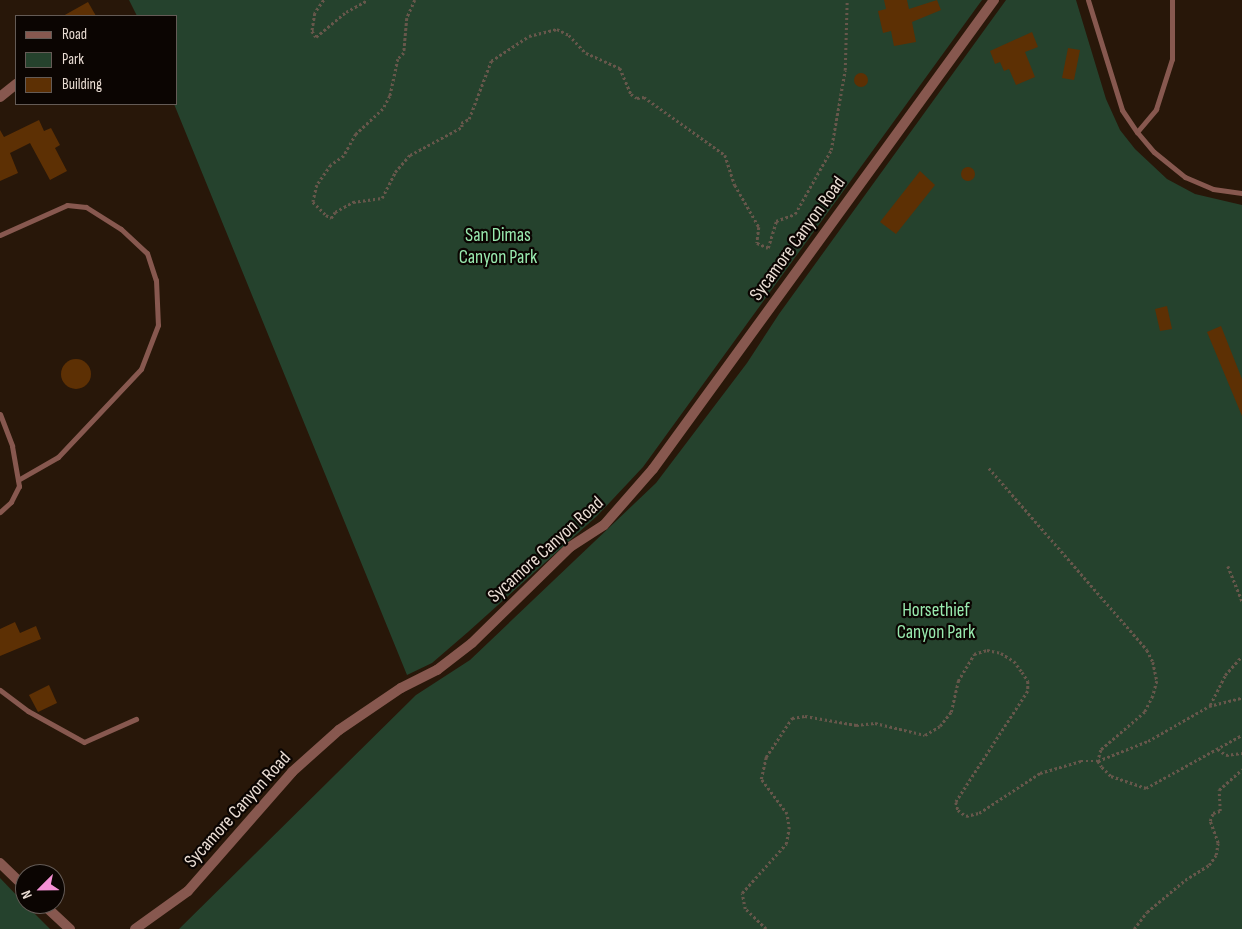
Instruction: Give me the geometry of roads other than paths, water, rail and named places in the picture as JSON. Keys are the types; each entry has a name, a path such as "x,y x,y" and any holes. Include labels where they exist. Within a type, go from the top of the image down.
{"street":[{"name":"Sycamore Canyon Road","path":"135,929 188,891 292,772 338,730 401,688 437,670 472,644 570,547 604,525 659,461 994,0"},
{"path":"0,97 15,85"},
{"path":"0,864 15,878"},
{"path":"54,914 70,929"}],"lane":[{"path":"1088,0 1122,110 1137,132 1154,152 1185,177 1214,189 1242,193"},
{"path":"1137,132 1156,109 1172,59 1172,0"},
{"path":"0,235 67,205 86,207 121,230 147,253 156,280 158,326 141,369 58,456 18,480"},
{"path":"0,414 12,446 19,486 10,502 0,512"},
{"path":"0,690 28,711 84,742 136,719"}],"park label":[{"name":"San Dimas Canyon Park","path":"498,247"},
{"name":"Horsethief Canyon Park","path":"936,622"}]}
